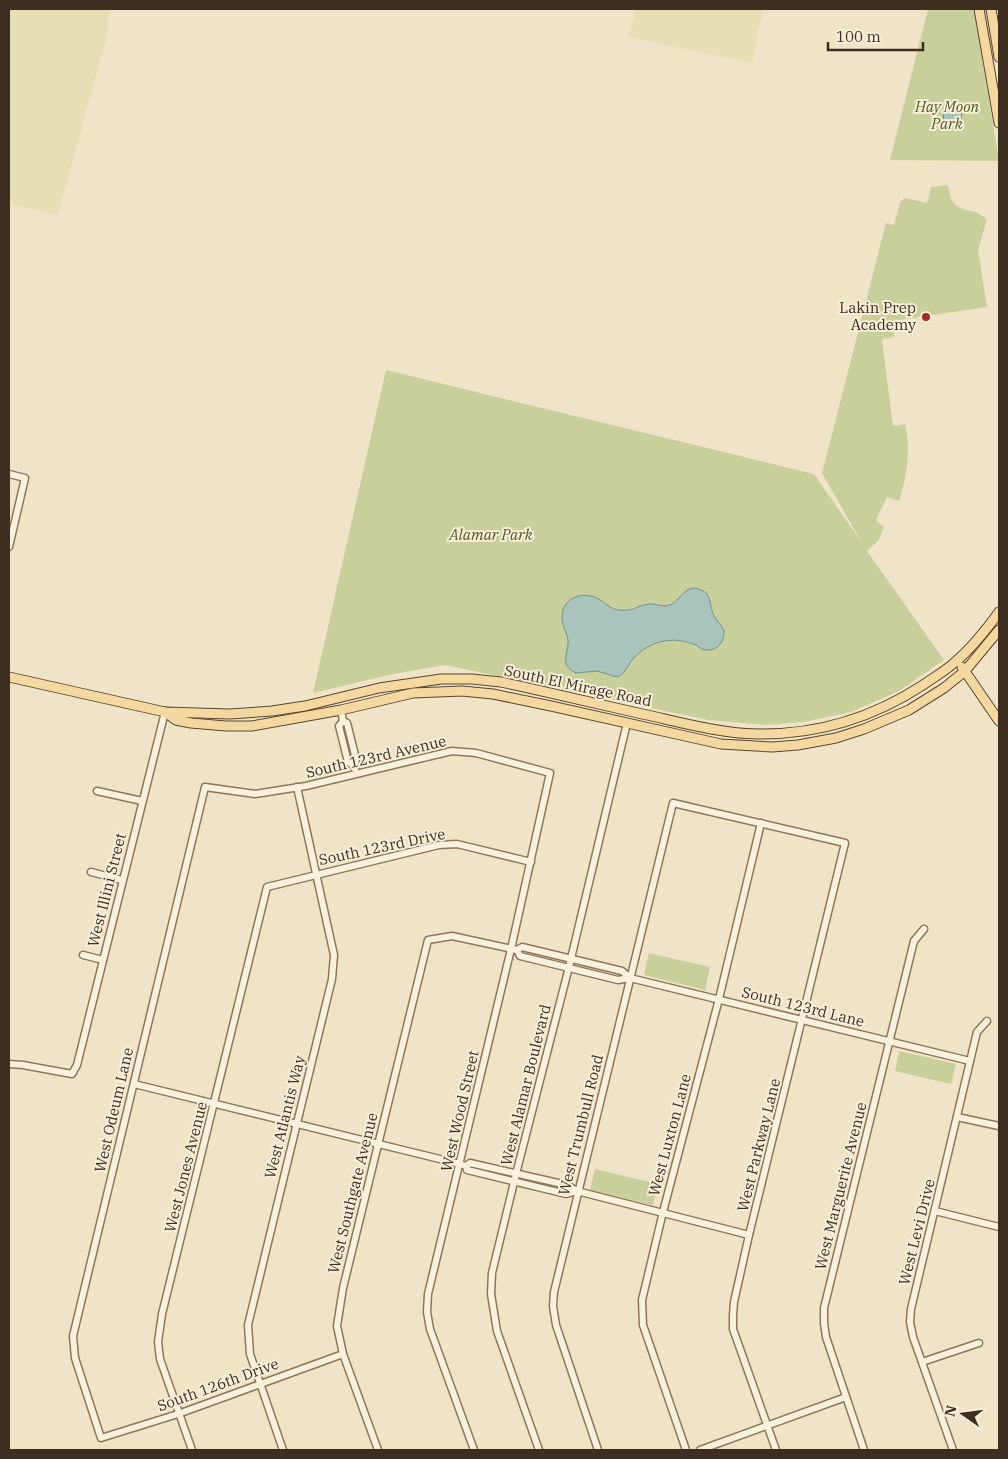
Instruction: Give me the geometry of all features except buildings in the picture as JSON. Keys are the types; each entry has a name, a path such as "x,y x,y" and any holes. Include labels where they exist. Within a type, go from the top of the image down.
{"main road":[{"path":"980,9 999,123"},
{"path":"991,9 999,57"},
{"name":"South El Mirage Road","path":"9,676 165,712 230,714 305,706 411,682 440,679 472,679 501,682 678,722 737,733 764,734 833,726 862,717 905,697 957,660 984,633 999,612"},
{"name":"South El Mirage Road","path":"165,712 176,720 190,723 252,726 341,710 413,694 462,692 493,694 721,744 772,747 798,745 836,738 864,729 909,710 944,688 965,671 999,630"},
{"path":"957,660 999,721"}],"street":[{"path":"9,474 25,478 9,547"},
{"path":"341,710 343,721 339,726 348,762 354,766 356,774"},
{"name":"West Illini Street","path":"9,1064 72,1074 77,1065 165,712"},
{"name":"West Alamar Boulevard","path":"539,1450 497,1331 492,1303 492,1273 569,967 627,724"},
{"name":"South 123rd Avenue","path":"205,787 255,794 356,774 452,750 476,753 550,773"},
{"name":"West Wood Street","path":"474,1450 430,1328 427,1312 428,1294 463,1165 514,950 530,862 550,773"},
{"name":"West Odeum Lane","path":"101,1438 75,1358 73,1336 205,787"},
{"name":"West Atlantis Way","path":"283,1450 250,1354 248,1325 334,965 334,955 297,787"},
{"path":"97,791 142,802"},
{"name":"West Trumbull Road","path":"598,1450 556,1325 553,1306 554,1292 577,1191 673,803 761,823"},
{"name":"West Parkway Lane","path":"761,823 845,843 749,1235 732,1316 733,1329 776,1450"},
{"name":"West Luxton Lane","path":"686,1450 644,1326 642,1300 719,999 761,823"},
{"name":"South 123rd Drive","path":"268,887 439,845 457,844 530,862"},
{"path":"91,872 122,880"},
{"name":"West Jones Avenue","path":"192,1450 160,1359 158,1342 162,1314 268,887"},
{"name":"West Marguerite Avenue","path":"864,1450 826,1337 824,1308 914,941 924,929"},
{"name":"South 123rd Lane","path":"428,940 452,936 514,950 520,956 618,980 630,978 970,1061"},
{"name":"West Southgate Avenue","path":"378,1450 343,1354 337,1326 343,1288 428,940"},
{"name":"South 123rd Lane","path":"514,950 522,947 571,958 622,971 630,978"},
{"path":"83,955 103,960"},
{"name":"West Levi Drive","path":"953,1450 913,1337 910,1322 911,1309 977,1032 987,1021"},
{"path":"134,1084 463,1165 470,1162 567,1185 577,1191 749,1235"},
{"path":"957,1117 999,1126"},
{"path":"463,1165 467,1170 566,1194 577,1191"},
{"path":"934,1211 999,1227"},
{"path":"922,1362 979,1343"},
{"name":"South 126th Drive","path":"101,1438 178,1414 343,1354"},
{"path":"700,1450 846,1397"}],"shaded area":[{"path":"9,9 110,9 106,39 58,215 9,204"},
{"path":"636,9 763,9 752,63 628,37"}],"green space":[{"name":"Hay Moon Park","path":"928,9 974,9 999,161 890,160"},
{"name":"Alamar Park","path":"948,185 950,196 958,207 976,212 987,220 978,250 987,307 893,321 894,337 882,339 893,426 905,424 908,443 907,463 899,501 887,497 876,520 884,527 878,541 867,551 944,660 899,691 851,712 804,722 766,725 708,720 445,665 393,674 313,693 386,370 814,474 862,543 822,473 886,223 894,225 900,202 905,198 927,203 931,187"},
{"path":"649,953 710,967 705,990 644,975"},
{"path":"899,1051 956,1064 951,1084 895,1071"},
{"path":"595,1169 658,1184 653,1205 590,1190"}],"water":[{"path":"944,107 962,108 961,124 943,123"},
{"path":"693,588 704,591 707,594 714,616 724,630 722,641 714,649 706,650 680,641 669,640 660,642 651,645 639,653 624,672 617,677 597,671 576,673 567,666 568,640 563,624 562,612 567,602 582,595 588,595 599,599 616,610 628,610 647,604 664,606 672,604"}],"place":[{"name":"Lakin Prep Academy","path":"926,317"}]}
